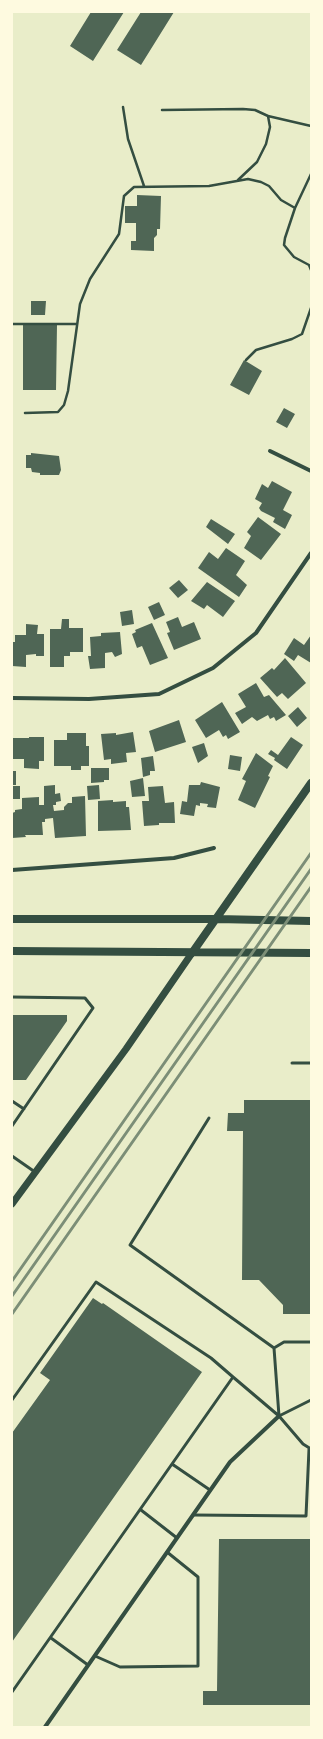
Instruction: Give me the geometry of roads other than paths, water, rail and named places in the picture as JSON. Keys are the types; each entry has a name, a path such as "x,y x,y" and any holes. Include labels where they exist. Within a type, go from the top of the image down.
{"main road":[{"path":"192,953 311,783"},
{"path":"12,919 217,919 311,921"},
{"path":"12,951 311,953"}],"street":[{"path":"270,451 311,471"},
{"path":"12,698 89,699 159,694 213,668 256,633 311,552"},
{"path":"12,870 174,858 214,848"},
{"path":"12,1204 126,1049 192,953"},
{"path":"45,1727 230,1462 279,1416"}],"lane":[{"path":"12,997 85,998 93,1008 12,1126"},
{"path":"292,1063 311,1063"},
{"path":"12,1101 24,1109"},
{"path":"209,1118 130,1245 274,1348"},
{"path":"12,1156 36,1172"},
{"path":"12,1400 96,1282 211,1358 279,1416 302,1444 310,1449 306,1516 193,1515"},
{"path":"274,1348 284,1342 311,1342"},
{"path":"274,1348 279,1416"},
{"path":"12,1692 233,1377"},
{"path":"279,1416 311,1400"},
{"path":"172,1464 210,1490"},
{"path":"141,1510 177,1538"},
{"path":"95,1656 120,1666 198,1666 198,1577 167,1552"},
{"path":"51,1638 88,1665"}],"railway":[{"path":"12,1281 311,853"},
{"path":"12,1296 311,869"},
{"path":"12,1314 311,887"}]}
